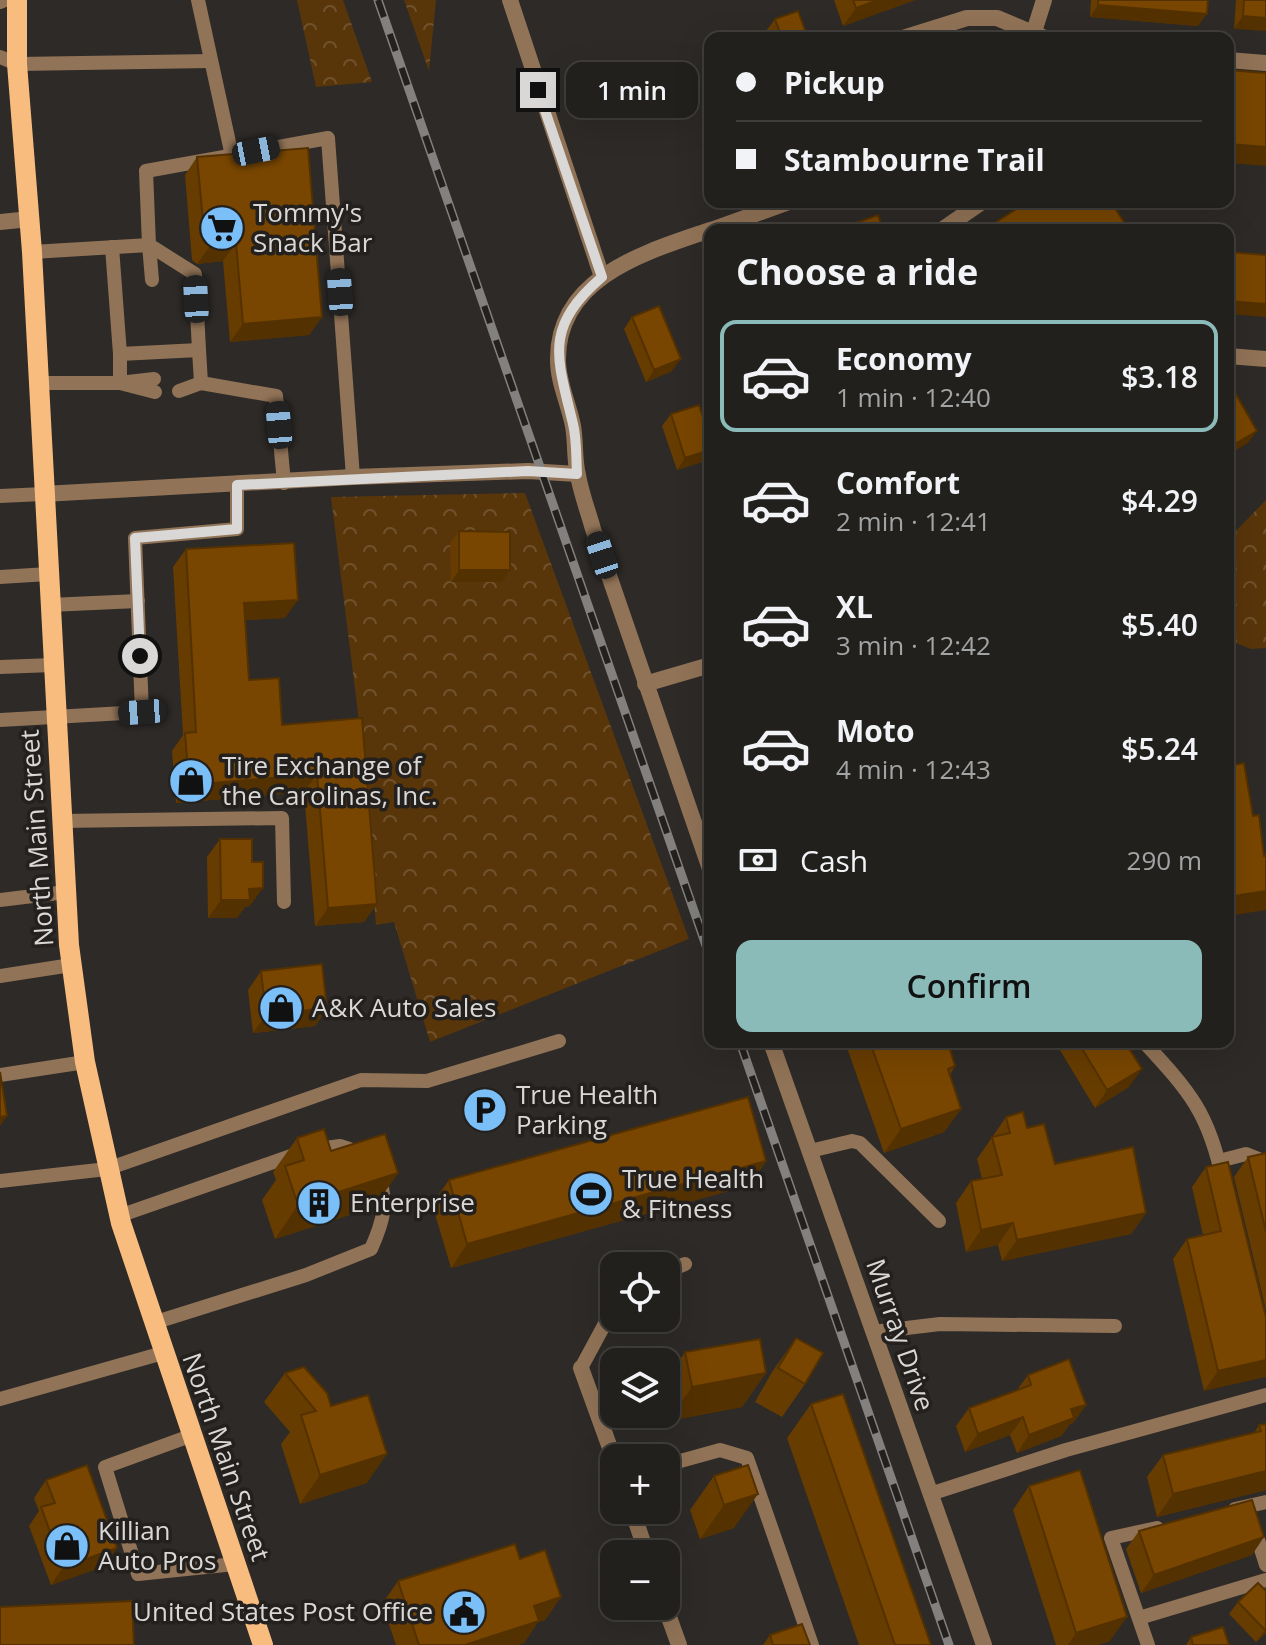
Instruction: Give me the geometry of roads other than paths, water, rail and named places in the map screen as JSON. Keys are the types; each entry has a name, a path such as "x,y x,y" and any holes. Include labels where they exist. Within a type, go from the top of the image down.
{"main road":[{"name":"North Main Street","path":"17,0 8,60 30,219 61,821 71,965 85,1062 119,1216 190,1436 263,1645"}],"street":[{"path":"510,0 602,277"},
{"path":"1038,32 1044,0"},
{"path":"922,32 967,18 997,18 1026,32"},
{"path":"1234,60 1266,63"},
{"path":"728,224 772,208"},
{"path":"950,224 973,208"},
{"path":"0,222 30,219"},
{"path":"704,232 650,250 602,277 582,295 568,316 558,345 558,364 574,427 577,474 645,684 704,852"},
{"path":"1234,356 1266,359"},
{"path":"43,494 353,477 528,471 577,474"},
{"path":"645,684 704,667"},
{"name":"Murray Drive","path":"773,1048 984,1645"},
{"path":"581,1368 609,1444"},
{"path":"670,1620 679,1645"}],"lane":[{"path":"198,0 232,156"},
{"path":"8,60 211,61"},
{"path":"152,280 146,171 328,138 353,477"},
{"path":"32,252 149,245 195,274 201,383"},
{"path":"112,247 120,383"},
{"path":"156,334 157,352"},
{"path":"120,354 199,350"},
{"path":"38,383 154,385"},
{"path":"180,385 201,383 276,396 284,483"},
{"path":"0,720 142,712 135,538 237,529 237,485"},
{"path":"0,496 43,494"},
{"path":"0,577 48,574"},
{"path":"49,605 138,601"},
{"path":"0,667 53,665"},
{"path":"61,821 282,818 284,902"},
{"path":"0,900 66,892"},
{"path":"0,976 71,965"},
{"path":"0,1181 107,1169 361,1080 427,1081 559,1041"},
{"path":"1149,1048 1186,1088 1213,1134 1227,1196"},
{"path":"0,1075 85,1062"},
{"path":"810,1151 852,1141 860,1143 939,1221"},
{"path":"119,1216 293,1155 340,1146 360,1153 376,1168 385,1194 385,1210 371,1249 306,1275 153,1323"},
{"path":"1219,1161 1246,1154 1266,1162"},
{"path":"680,1266 685,1264"},
{"path":"873,1332 940,1324 1115,1326"},
{"path":"581,1368 600,1332"},
{"path":"0,1399 163,1353"},
{"path":"930,1494 1066,1450 1266,1395"},
{"path":"190,1436 105,1467 138,1574 235,1564"},
{"path":"680,1461 720,1450 747,1458 812,1645"},
{"path":"1217,1513 1266,1502"},
{"path":"1247,1506 1266,1565"},
{"path":"1148,1645 1111,1538 1172,1524"},
{"path":"1139,1618 1266,1580"}],"railway":[{"path":"378,0 704,940"},
{"path":"742,1048 949,1645"}],"place":[{"name":"Tommy's Snack Bar","path":"222,228"},
{"name":"Tire Exchange of the Carolinas, Inc.","path":"191,781"},
{"name":"A&K Auto Sales","path":"281,1008"},
{"name":"True Health Parking","path":"485,1110"},
{"name":"True Health & Fitness","path":"591,1194"},
{"name":"Enterprise","path":"319,1203"},
{"name":"Killian Auto Pros","path":"67,1546"},
{"name":"United States Post Office","path":"464,1612"}]}
